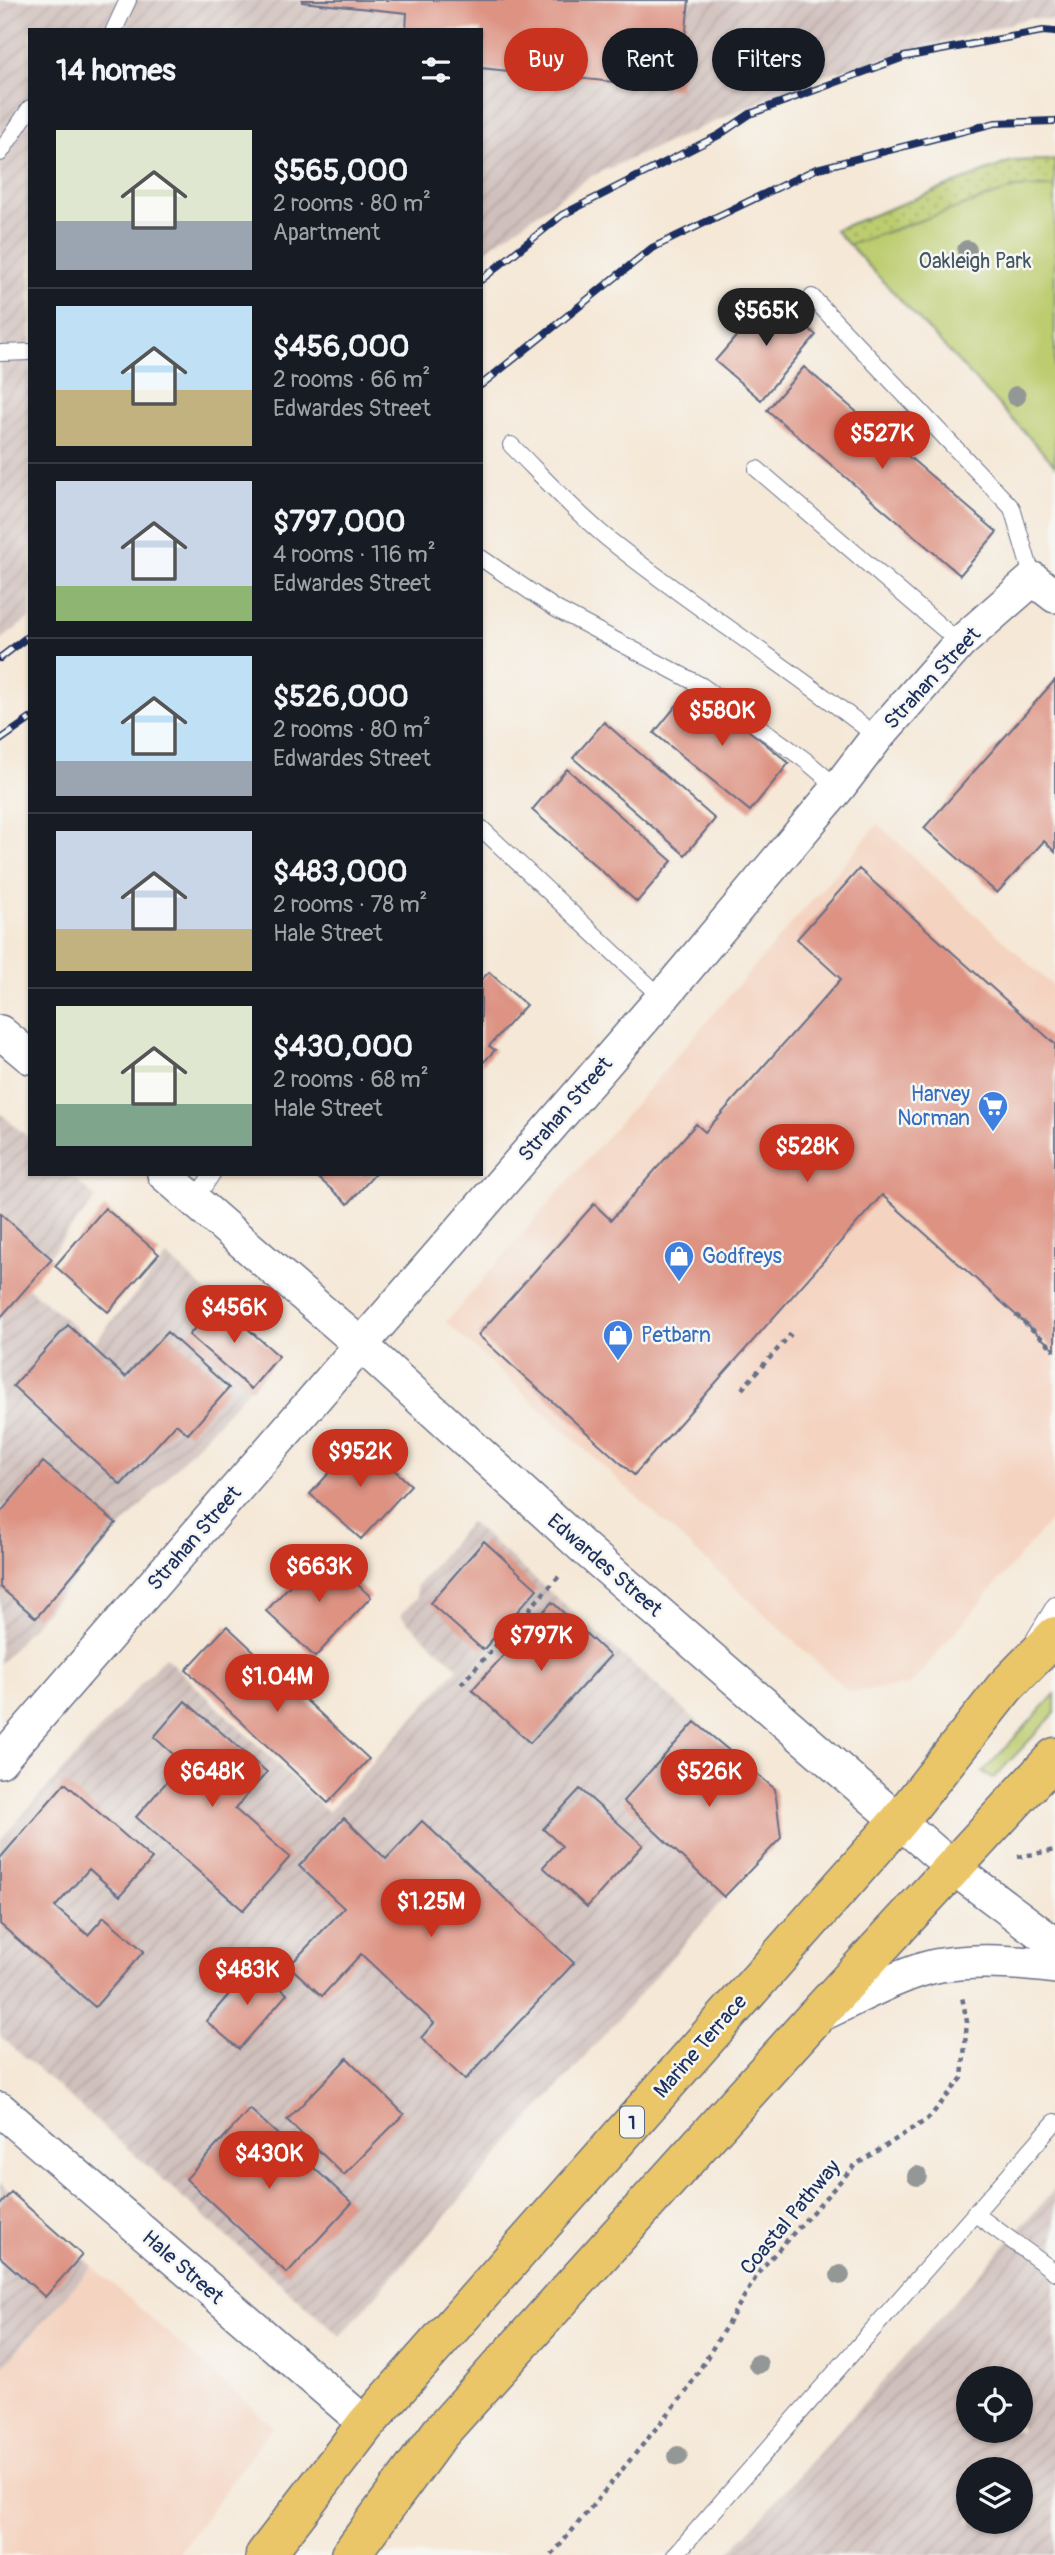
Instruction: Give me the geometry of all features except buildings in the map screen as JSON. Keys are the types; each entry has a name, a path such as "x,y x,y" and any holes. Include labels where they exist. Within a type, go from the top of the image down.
{"highway":[{"name":"Marine Terrace","path":"265,2555 366,2424 899,1821 1005,1687 1055,1636"},
{"path":"350,2555 440,2433 815,2017 1055,1757"}],"street":[{"name":"Strahan Street","path":"0,1761 662,998 838,788 877,737 960,643 1044,588"},
{"path":"0,1032 28,1055"},
{"name":"Edwardes Street","path":"170,1176 203,1188 361,1345 585,1549 952,1867 1055,1944"},
{"path":"815,2017 938,1965 974,1961 1055,1967"},
{"name":"Hale Street","path":"0,2109 366,2424"}],"lane":[{"path":"115,28 128,0"},
{"path":"0,153 28,111"},
{"path":"812,297 1012,508 1044,588"},
{"path":"0,353 28,352"},
{"path":"511,445 605,536 687,598 826,696 877,737"},
{"path":"757,469 960,643"},
{"path":"483,559 556,609 702,686 805,760 838,788"},
{"path":"483,830 662,998"},
{"path":"1005,1687 1055,1605"},
{"path":"675,2555 1055,2122"},
{"path":"974,2213 1055,2272"}],"path":[{"path":"1016,1315 1055,1350"},
{"path":"742,1390 791,1334"},
{"path":"461,1684 585,1549"},
{"path":"1016,1857 1055,1850"},
{"name":"Coastal Pathway","path":"552,2555 686,2392 761,2269 855,2165 928,2119 962,2078 967,2022 955,1963"}],"shaded area":[{"path":"0,0 1055,0 1055,20 1030,18 825,75 825,28 712,28 712,91 784,91 589,177 483,252 483,28 28,28 28,619 0,641"},
{"path":"878,824 1055,988 1055,1515 910,1685 853,1692 847,1690 446,1322"},
{"path":"0,1113 28,1137 28,1176 71,1176 96,1198 25,1285 94,1343 167,1256 279,1356 0,1663"},
{"path":"470,1522 775,1789 781,1838 724,1898 340,2336 0,2036 0,1840 165,1657 328,1812 458,1668 400,1615 417,1598 416,1587"},
{"path":"0,2183 92,2266 0,2370"},
{"path":"1055,2189 1055,2555 727,2555"},
{"path":"92,2266 273,2426 177,2555 0,2555 0,2370"}],"green space":[{"name":"Oakleigh Park","path":"1055,160 1055,465 835,230 1012,161"},
{"path":"1055,160 1055,187 1015,188 849,245 835,230 1012,161"},
{"path":"1055,1694 1055,1713 993,1779 983,1772"}],"railway":[{"path":"483,278 562,215 719,135 750,114 904,57 1043,31 1055,32"},
{"path":"483,383 652,248 816,169 995,123 1055,121"},
{"path":"0,658 28,637"},
{"path":"0,740 28,720"}],"place":[{"name":"Harvey Norman","path":"993,1133"},
{"name":"Godfreys","path":"679,1283"},
{"name":"Petbarn","path":"618,1362"}]}
